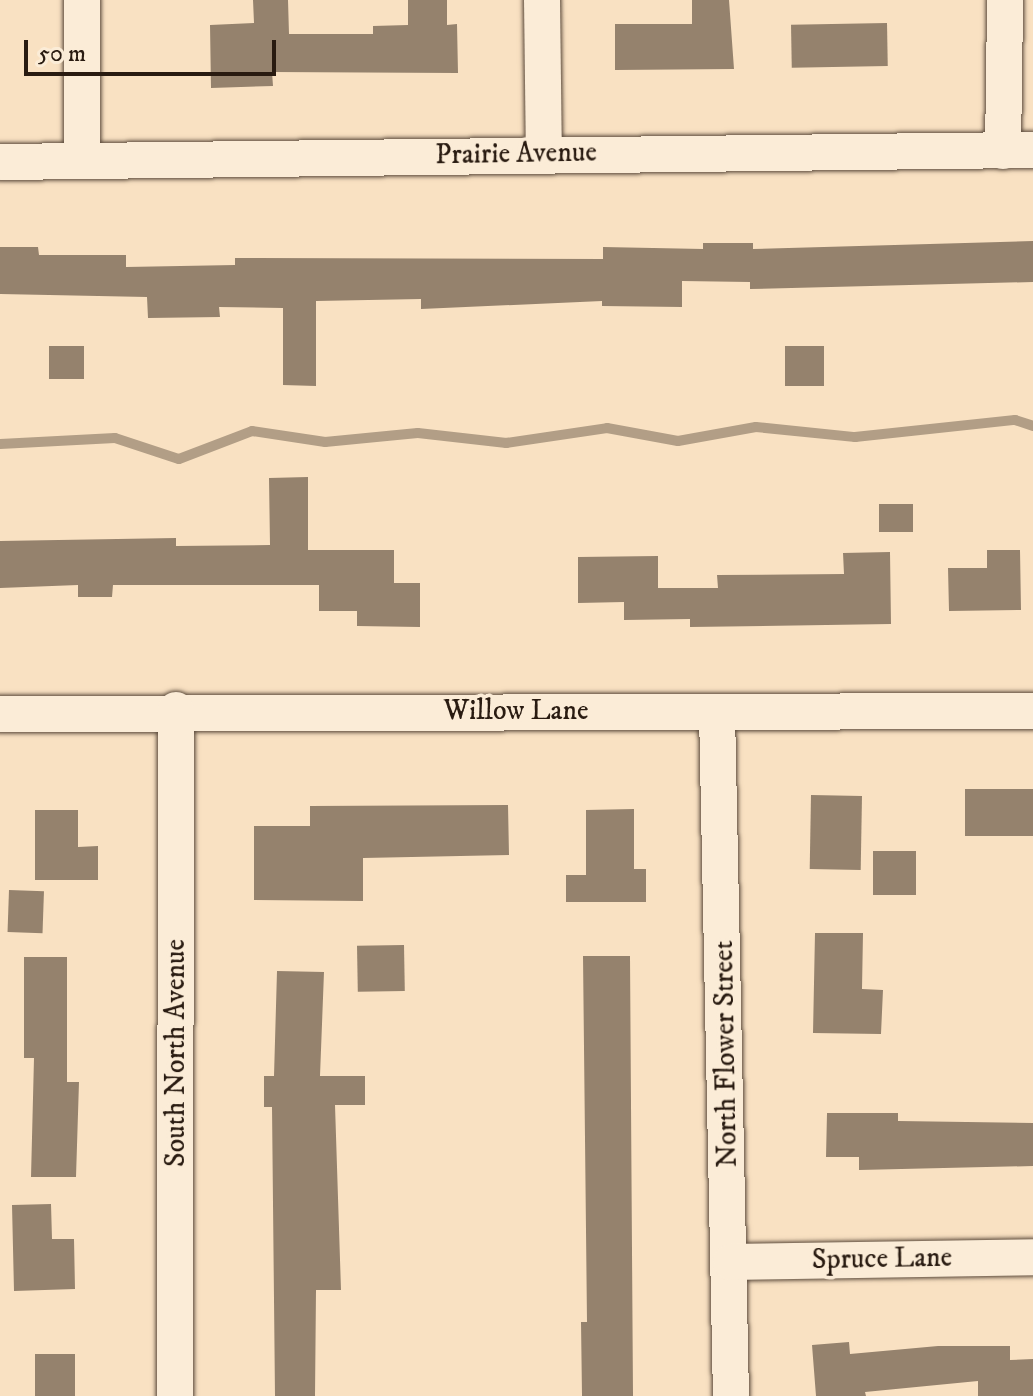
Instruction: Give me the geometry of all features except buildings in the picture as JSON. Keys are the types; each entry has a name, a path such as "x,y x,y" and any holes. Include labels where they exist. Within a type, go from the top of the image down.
{"street":[{"path":"82,0 82,161"},
{"path":"542,0 544,153"},
{"path":"1005,0 1018,151"},
{"name":"Prairie Avenue","path":"0,162 544,153 1018,151"},
{"name":"Willow Lane","path":"0,714 176,710 1033,711"},
{"name":"South North Avenue","path":"175,1396 176,710"},
{"name":"North Flower Street","path":"717,712 731,1262 731,1396"},
{"name":"Spruce Lane","path":"731,1262 1033,1257"}],"waterway":[{"path":"0,444 115,438 179,459 252,431 325,442 418,433 506,443 607,428 678,441 756,427 855,437 1015,420 1033,426"}]}
